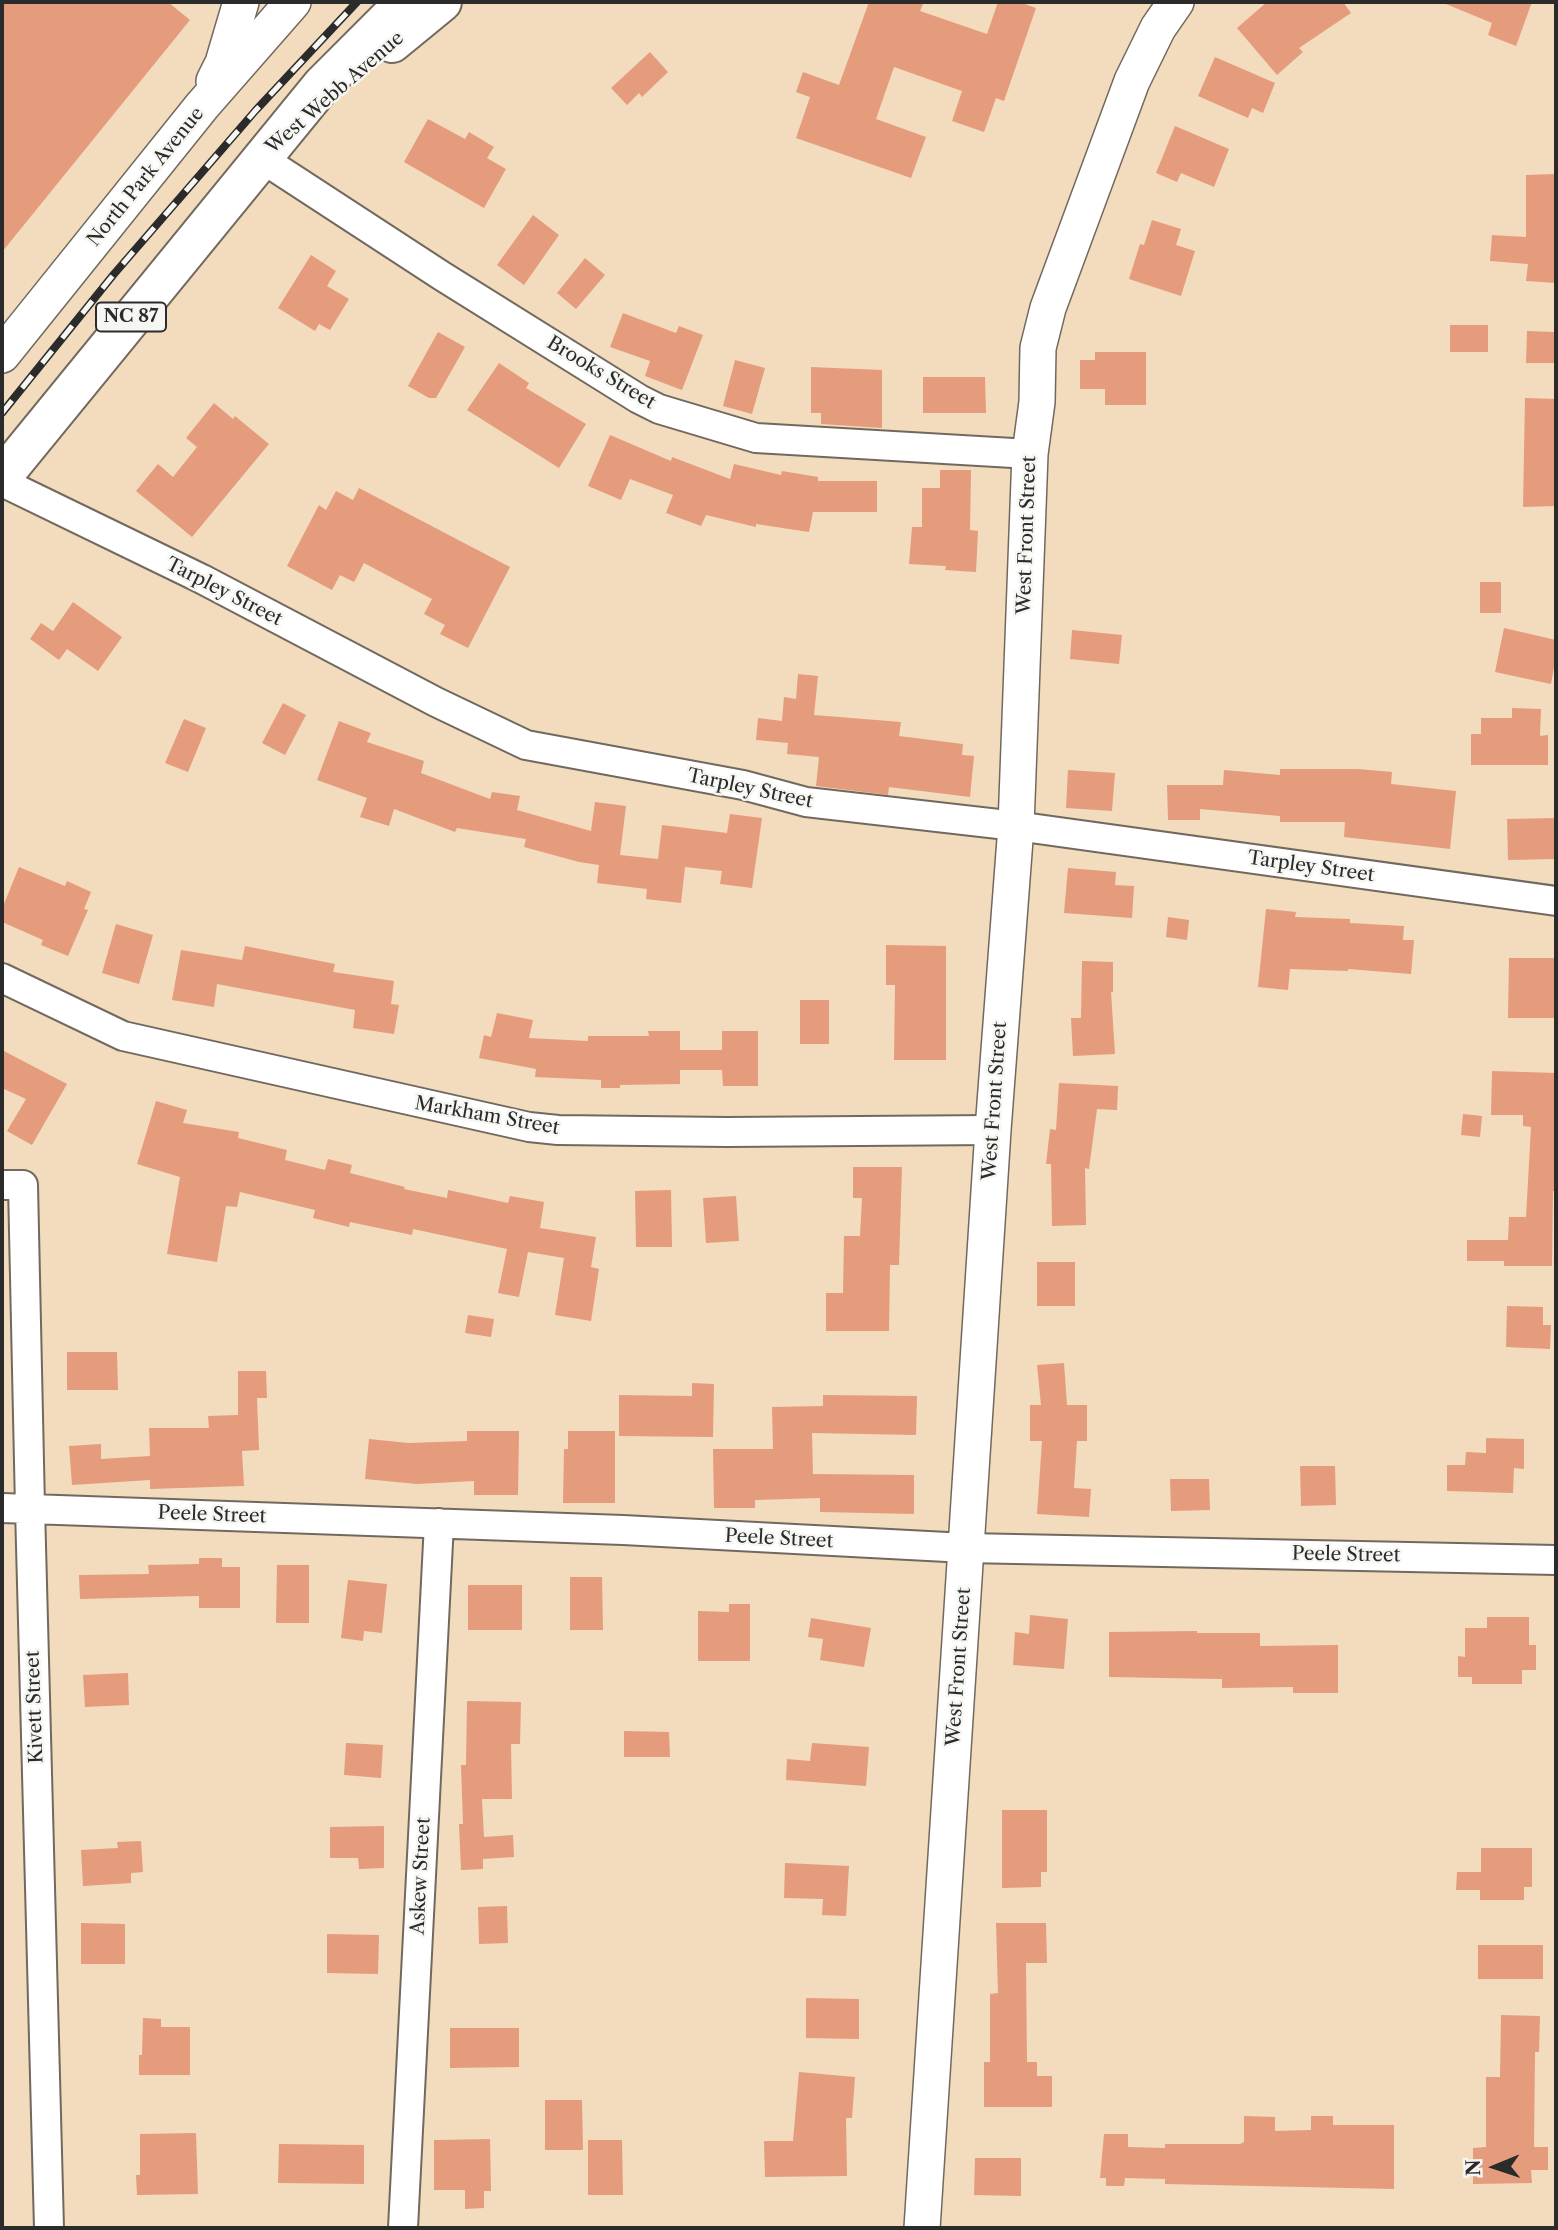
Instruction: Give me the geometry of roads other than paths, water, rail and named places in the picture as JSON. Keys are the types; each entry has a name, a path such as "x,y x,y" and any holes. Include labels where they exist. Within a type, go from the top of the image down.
{"highway":[{"name":"West Webb Avenue","path":"2,477 322,85 405,2"},
{"name":"West Webb Avenue","path":"261,158 339,88 443,2"}],"street":[{"path":"202,106 223,62 241,2"},
{"name":"North Park Avenue","path":"2,355 202,106 293,2"},
{"name":"West Front Street","path":"922,2228 993,1130 1016,826 1030,454 1037,402 1038,348 1048,308 1132,81 1158,28 1176,2"},
{"name":"Brooks Street","path":"261,158 442,276 659,409 756,438 1030,454"},
{"name":"Tarpley Street","path":"2,482 202,579 436,702 526,745 743,785 806,802 1016,826 1556,901"},
{"name":"Markham Street","path":"2,978 123,1036 529,1127 558,1130 727,1132 993,1130"},
{"name":"Kivett Street","path":"13,1185 30,1508 49,2228"},
{"name":"Peele Street","path":"2,1508 439,1523 966,1548 1556,1560"},
{"name":"Askew Street","path":"403,2228 439,1523"}],"railway":[{"path":"2,413 114,274 256,110 357,2"}]}
